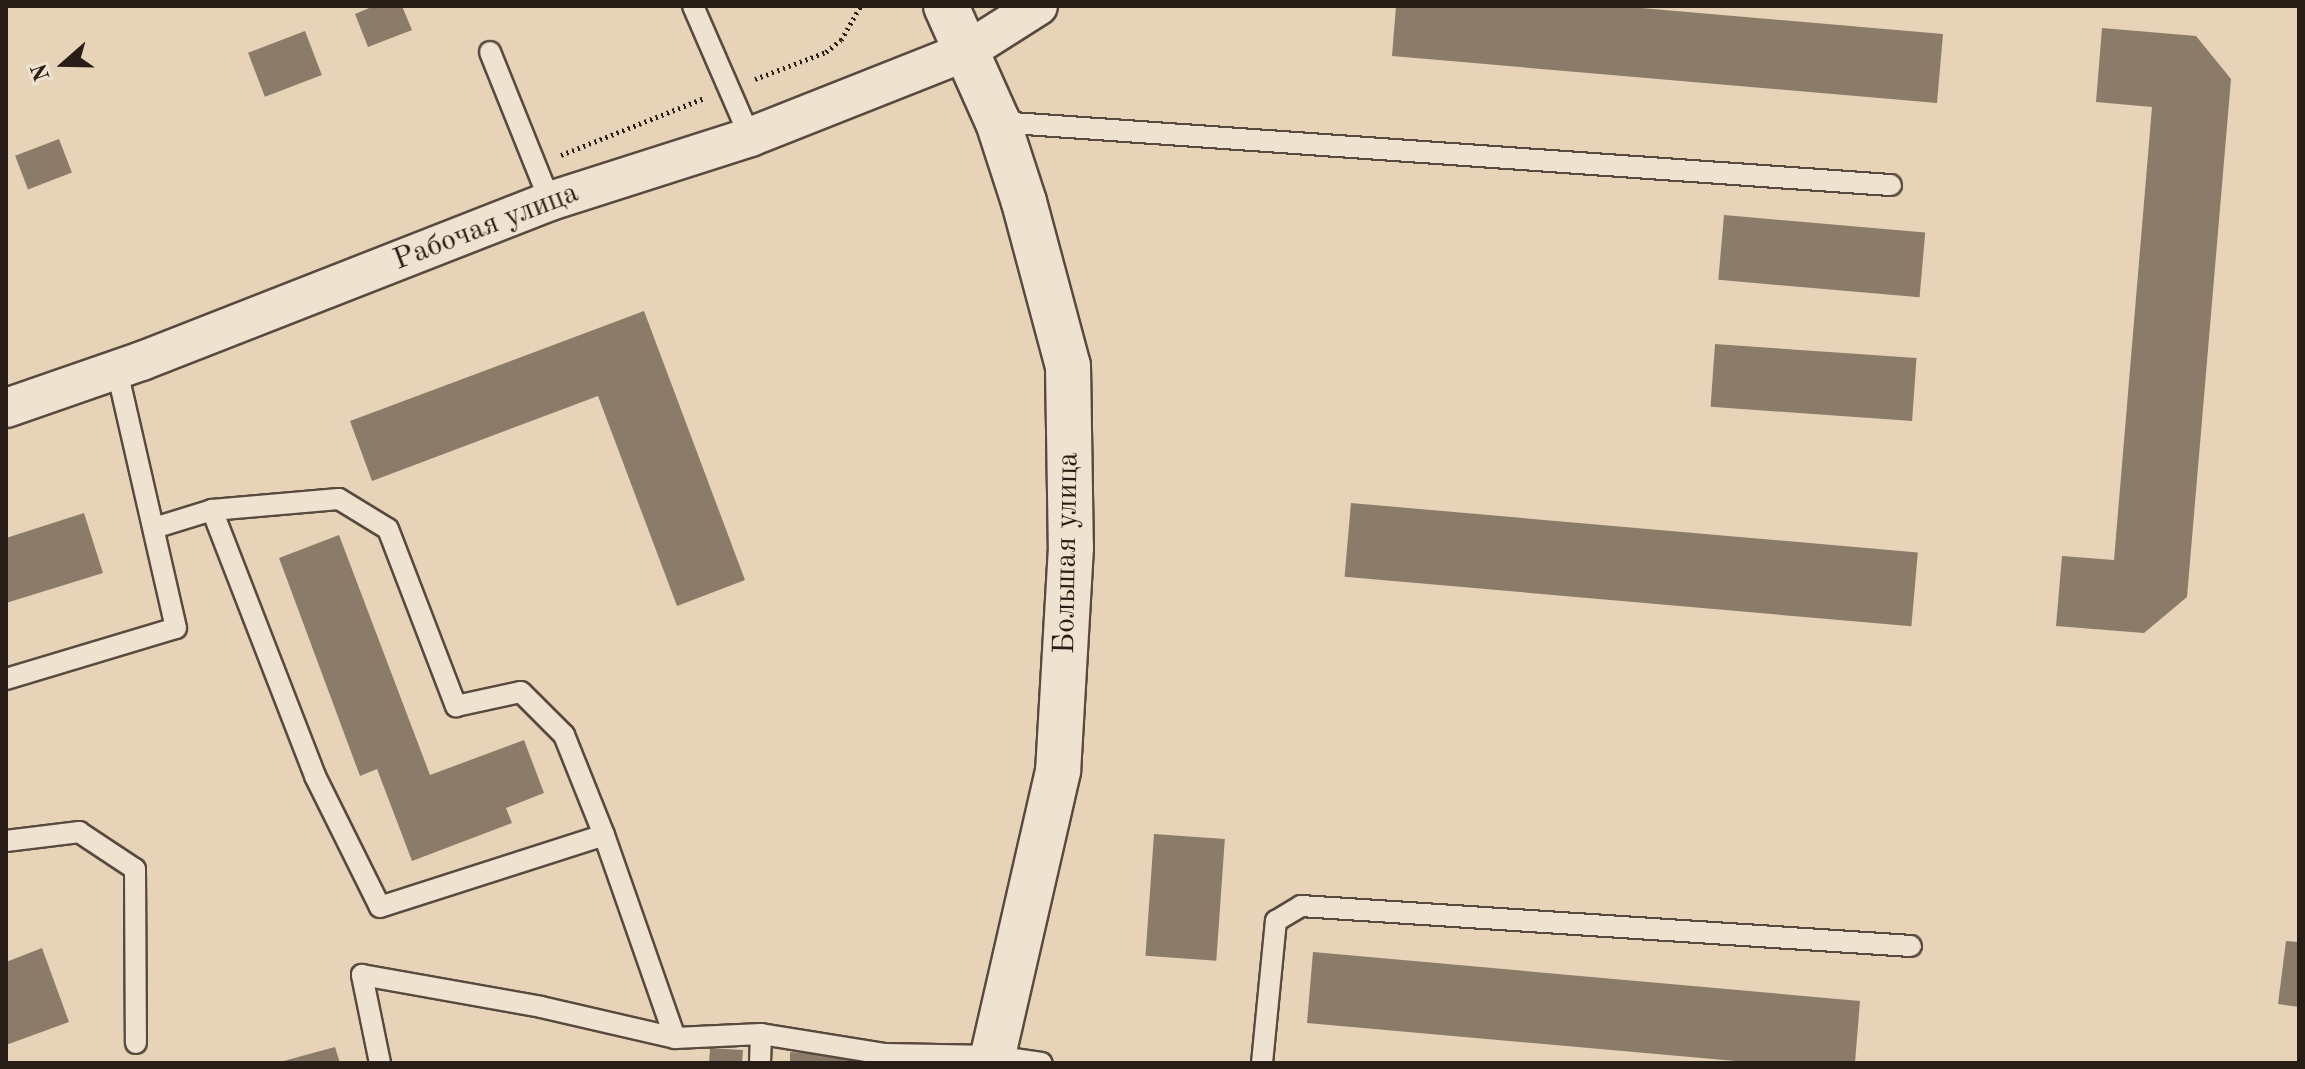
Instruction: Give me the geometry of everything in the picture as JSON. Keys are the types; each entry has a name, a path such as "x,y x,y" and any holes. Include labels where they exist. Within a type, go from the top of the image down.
{"street":[{"name":"Большая улица","path":"946,6 998,122 1024,202 1068,366 1071,547 1058,771 992,1060"},
{"name":"Рабочая улица","path":"6,408 117,370 550,201 750,137 967,51 1038,6"}],"lane":[{"path":"693,6 750,137"},
{"path":"490,52 550,201"},
{"path":"998,122 1891,185"},
{"path":"6,679 176,628 117,370"},
{"path":"154,528 212,510 339,499 388,529 456,706 521,692 564,735 604,835 675,1038"},
{"path":"212,510 315,776 380,907 604,835"},
{"path":"6,841 79,832 135,869 136,1043"},
{"path":"1262,1063 1276,921 1301,906 1911,946"},
{"path":"380,1063 362,975 541,1007 675,1038 761,1034 885,1058 1042,1063"},
{"path":"760,1063 761,1034"}],"building":[{"path":"374,6 402,6 412,30 368,47 355,14"},
{"path":"1396,6 1618,6 1943,34 1937,103 1392,56"},
{"path":"2102,28 2196,36 2231,79 2187,597 2144,633 2056,626 2062,556 2114,560 2152,107 2096,102"},
{"path":"305,31 322,75 265,97 248,53"},
{"path":"59,139 72,173 28,189 15,156"},
{"path":"1724,215 1925,233 1920,297 1718,280"},
{"path":"644,311 745,580 677,606 598,396 372,481 350,421"},
{"path":"1715,344 1917,358 1912,421 1711,407"},
{"path":"1351,503 1918,553 1911,626 1345,577"},
{"path":"84,513 103,573 6,603 6,538"},
{"path":"339,535 430,775 524,740 544,793 506,808 512,823 412,861 377,769 360,776 279,558"},
{"path":"1154,834 1225,839 1216,961 1145,956"},
{"path":"2286,941 2299,942 2299,1007 2278,1004"},
{"path":"42,948 69,1022 6,1045 6,962"},
{"path":"1313,952 1860,1001 1855,1063 1758,1063 1307,1023"},
{"path":"335,1047 340,1063 280,1063 280,1062"},
{"path":"710,1048 743,1050 742,1063 709,1063"},
{"path":"790,1052 861,1056 860,1063 790,1063"}]}
